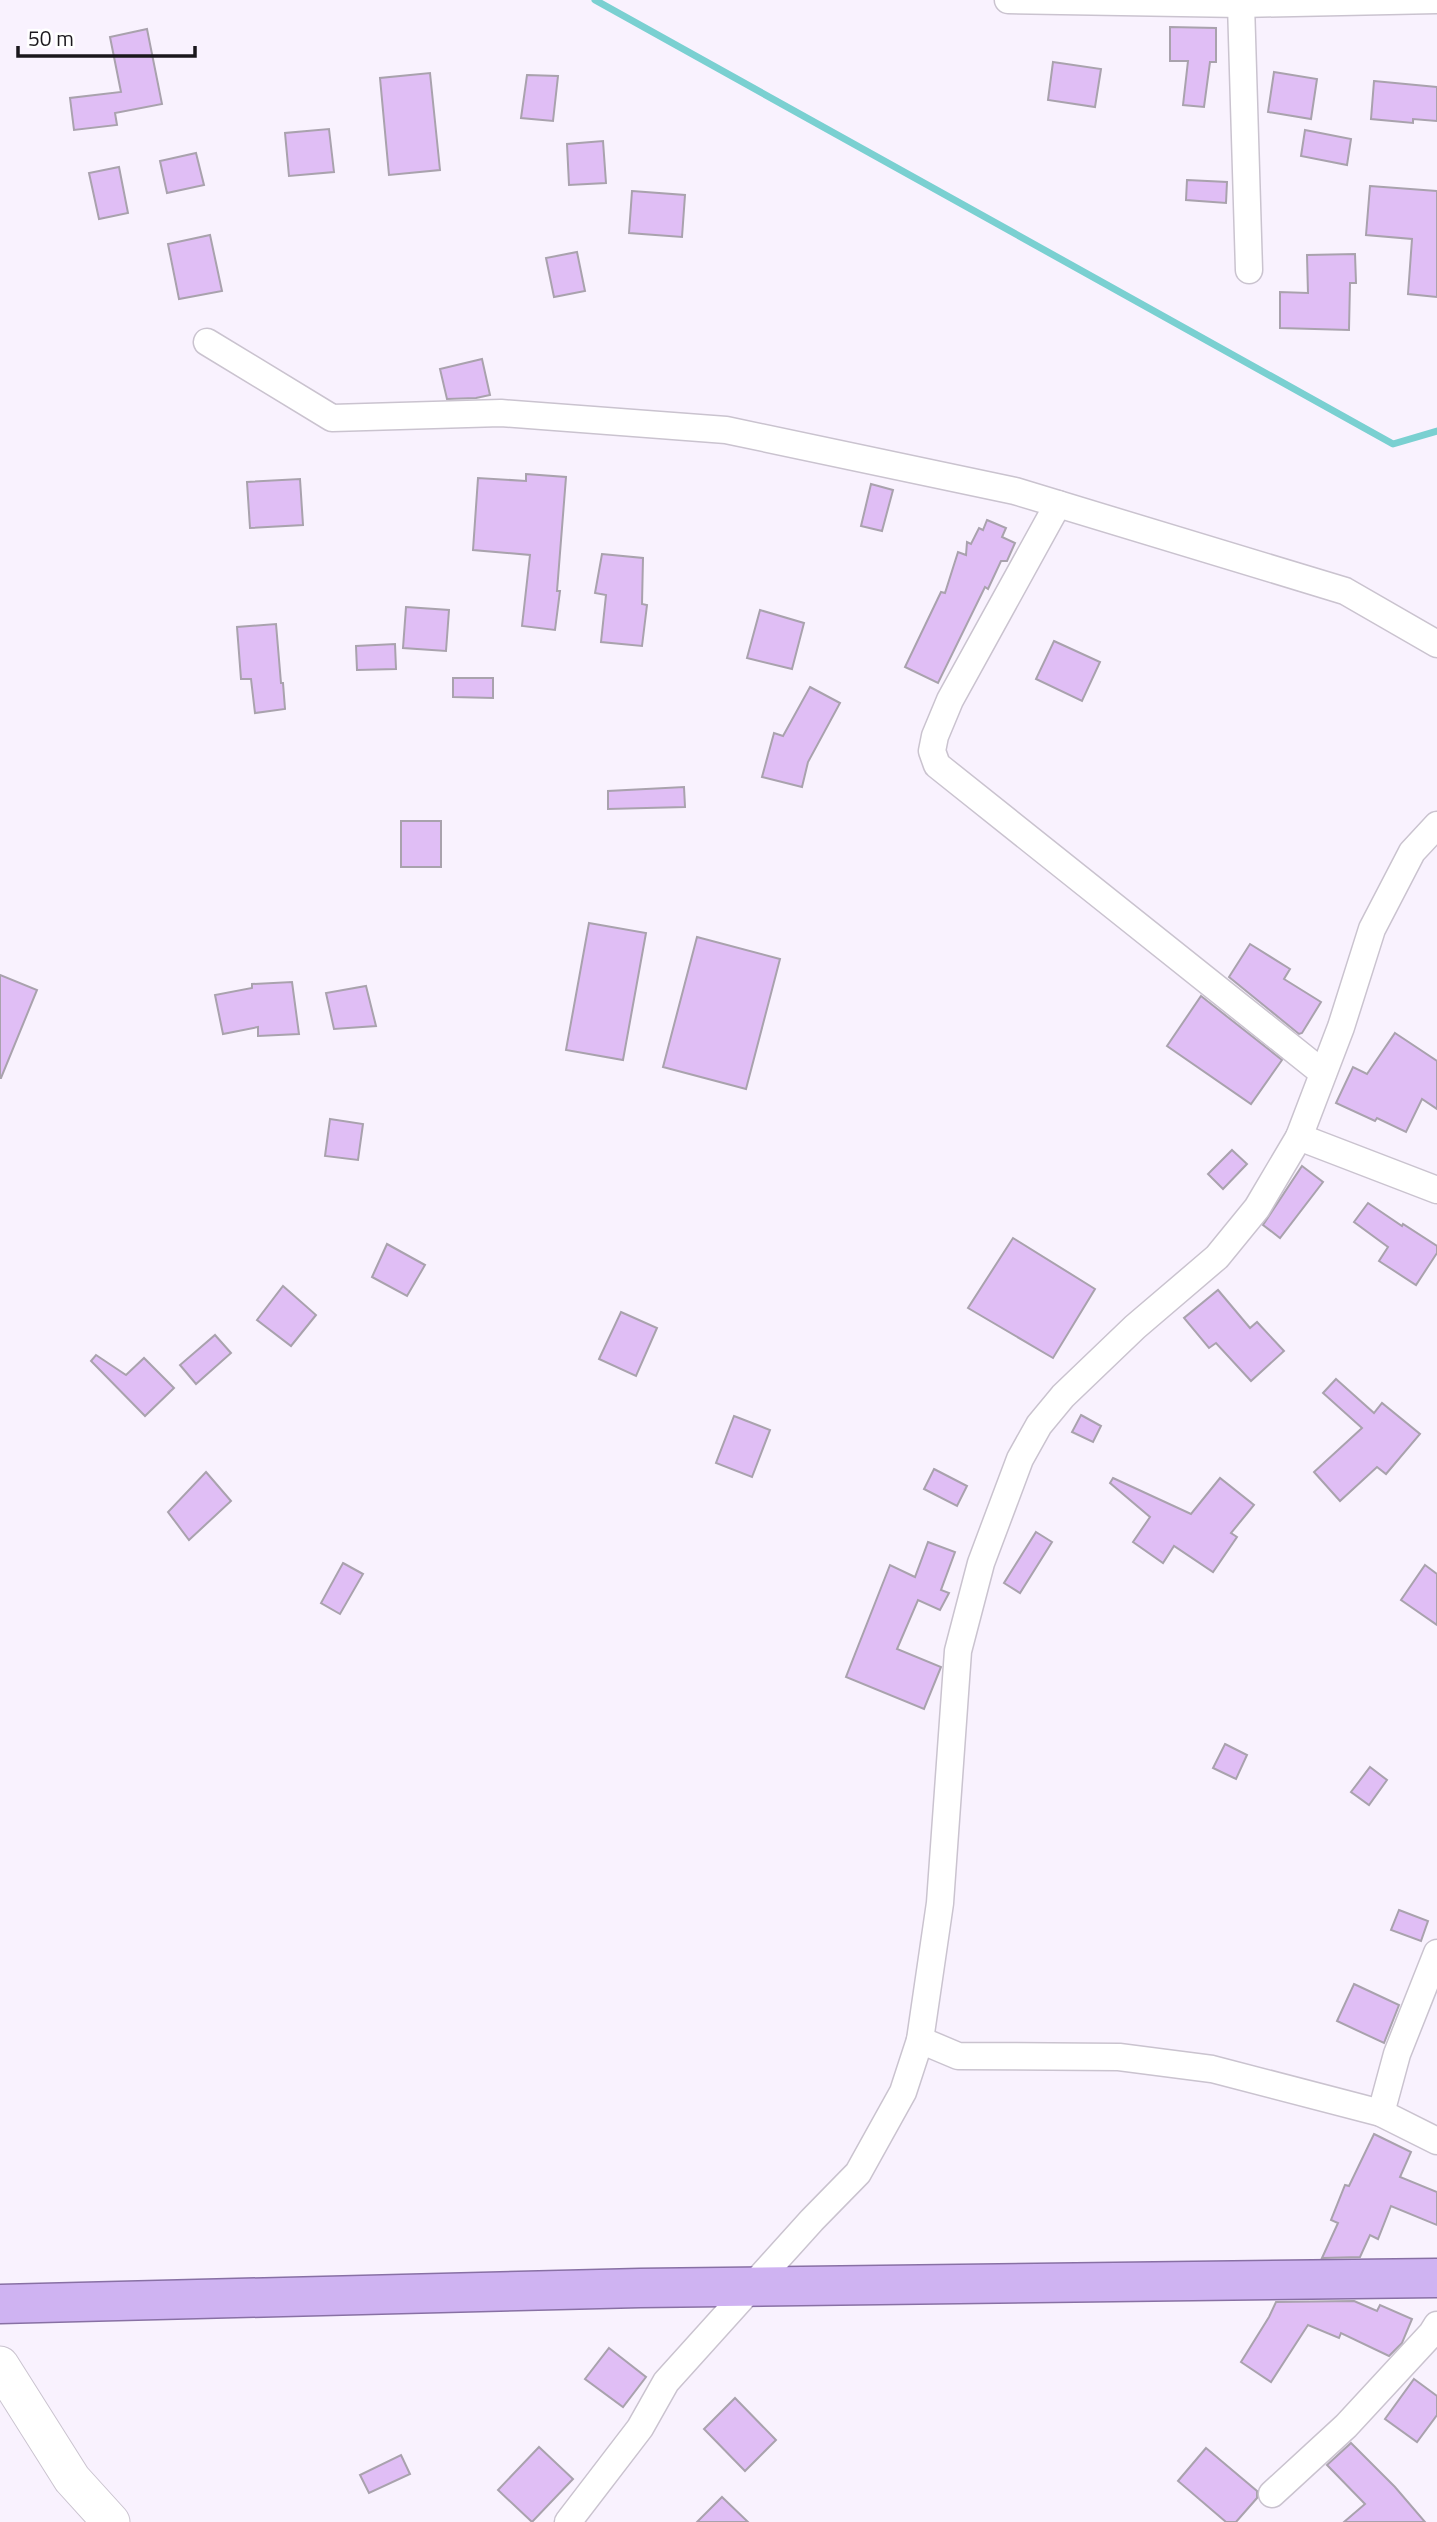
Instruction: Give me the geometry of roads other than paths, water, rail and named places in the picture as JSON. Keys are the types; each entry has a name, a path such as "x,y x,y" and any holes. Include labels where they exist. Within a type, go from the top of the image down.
{"highway":[{"path":"0,2304 640,2288 1437,2278"}],"main road":[{"path":"0,2365 72,2479 111,2522"}],"street":[{"path":"1008,0 1241,4 1437,0"},
{"path":"1241,4 1249,270"},
{"path":"207,342 332,418 501,413 726,430 1015,491 1345,591 1437,644"},
{"path":"1058,504 950,700 935,736 932,751 937,765 1323,1073"},
{"path":"575,2519 640,2428 666,2382 858,2172 903,2092 920,2040 940,1903 958,1651 982,1563 1020,1459 1039,1425 1063,1396 1135,1327 1217,1257 1257,1208 1299,1137 1372,929 1412,852 1437,825"},
{"path":"1299,1137 1437,1189"},
{"path":"1381,2113 1397,2054 1437,1953"},
{"path":"920,2040 958,2056 1119,2057 1212,2069 1381,2113 1437,2141"},
{"path":"1272,2494 1346,2426 1423,2344 1437,2325"}],"waterway":[{"path":"595,0 1393,444 1437,431"}]}
